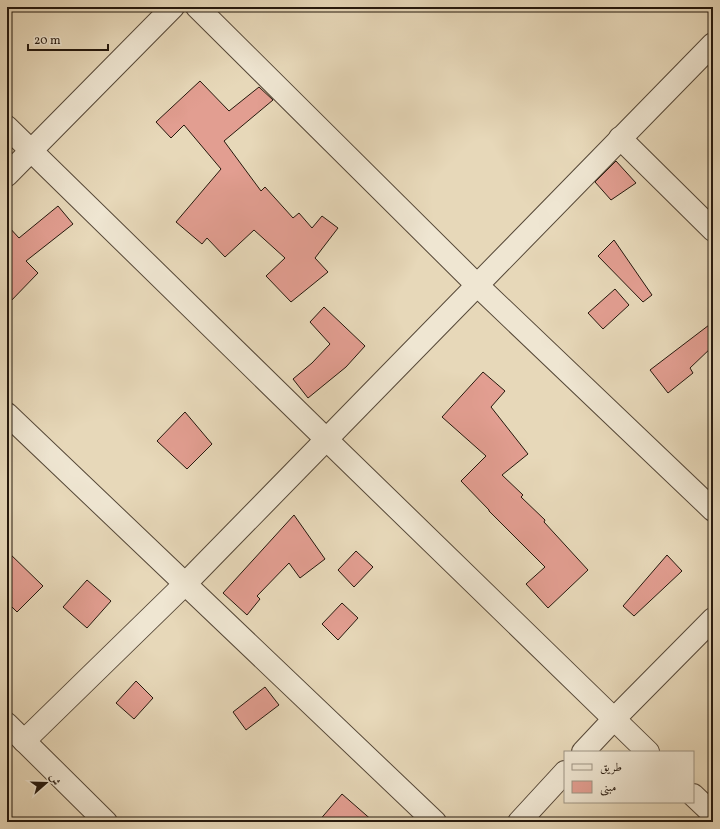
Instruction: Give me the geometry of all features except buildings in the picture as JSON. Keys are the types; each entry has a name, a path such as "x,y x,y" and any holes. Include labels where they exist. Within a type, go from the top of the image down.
{"street":[{"path":"7,175 173,7"},
{"path":"197,7 477,285 713,510"},
{"path":"24,741 185,584 713,44"},
{"path":"7,127 326,440 647,751"},
{"path":"620,138 713,230"},
{"path":"7,414 435,822"},
{"path":"584,751 713,619"},
{"path":"7,724 106,822"},
{"path":"519,822 564,773"},
{"path":"694,796 713,814"}]}
